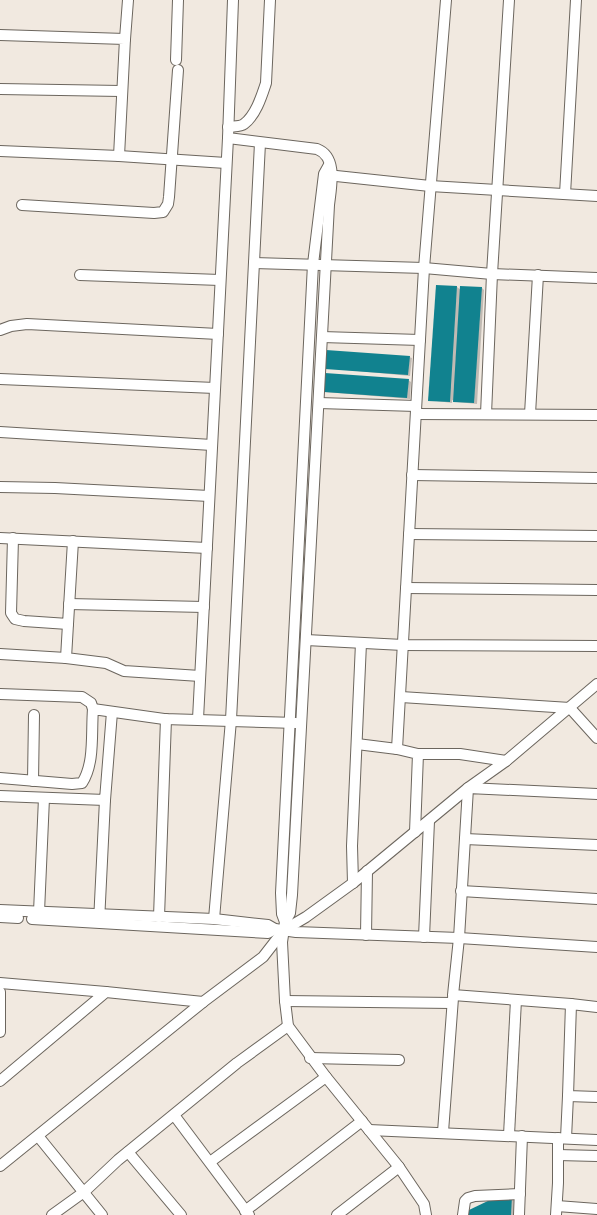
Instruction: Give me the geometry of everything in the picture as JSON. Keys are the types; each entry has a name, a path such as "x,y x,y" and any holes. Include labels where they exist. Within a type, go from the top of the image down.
{"street":[{"path":"119,156 121,91 128,0"},
{"path":"176,60 178,0"},
{"path":"198,719 228,138 233,0"},
{"path":"228,127 239,126 245,123 262,96 266,83 270,0"},
{"path":"398,749 424,268 446,0"},
{"path":"486,414 492,274 509,0"},
{"path":"565,194 576,0"},
{"path":"0,35 125,39"},
{"path":"22,205 163,212 168,204 173,159 178,70"},
{"path":"0,89 121,91"},
{"path":"0,1166 202,1002 263,957 290,913 329,205 328,157 324,152 317,149 228,138"},
{"path":"214,920 231,720 260,143"},
{"path":"0,151 226,163"},
{"path":"328,171 430,186 597,196"},
{"path":"328,171 313,264 289,723 281,893 285,1001 288,1026 310,1058 399,1167 424,1204 426,1215"},
{"path":"254,263 424,268 492,274 597,278"},
{"path":"80,275 220,280"},
{"path":"530,414 538,275"},
{"path":"0,330 11,326 27,324 218,334"},
{"path":"322,337 420,340"},
{"path":"0,379 215,388"},
{"path":"319,403 486,414 597,415"},
{"path":"0,432 212,445"},
{"path":"412,476 597,478"},
{"path":"0,487 210,496"},
{"path":"409,534 597,536"},
{"path":"0,538 207,548"},
{"path":"13,538 11,613 15,619 24,621 68,624"},
{"path":"66,658 73,541"},
{"path":"406,588 597,590"},
{"path":"70,604 204,607"},
{"path":"306,640 403,645 597,646"},
{"path":"353,882 352,846 361,643"},
{"path":"0,654 66,658 106,663 124,671 200,676"},
{"path":"0,910 268,933 306,917 353,882 468,788 506,761 597,684"},
{"path":"0,694 82,697 91,703 93,709 90,764 87,775 82,783 72,784 0,778"},
{"path":"401,697 570,708 597,738"},
{"path":"93,709 166,719 301,723"},
{"path":"99,919 112,712"},
{"path":"33,781 34,715"},
{"path":"159,917 166,719"},
{"path":"357,744 398,749 418,754 460,754 506,761"},
{"path":"416,832 418,754"},
{"path":"468,788 597,794"},
{"path":"443,1132 452,999 459,938 468,788"},
{"path":"0,796 106,800"},
{"path":"39,912 44,798"},
{"path":"424,937 429,820"},
{"path":"465,838 597,846"},
{"path":"366,935 367,871"},
{"path":"461,891 597,899"},
{"path":"0,917 99,919 159,917 214,920 366,935 459,938 597,947"},
{"path":"0,983 202,1002"},
{"path":"0,992 0,1032"},
{"path":"0,1081 106,992"},
{"path":"285,1001 516,1000 597,1007"},
{"path":"509,1135 516,1000"},
{"path":"571,1004 568,1096 558,1155 556,1211 597,1209"},
{"path":"52,1215 84,1192 128,1152 237,1063 288,1026"},
{"path":"310,1058 400,1060"},
{"path":"210,1162 326,1077"},
{"path":"568,1096 597,1097"},
{"path":"174,1115 247,1213 362,1121"},
{"path":"369,1130 597,1140"},
{"path":"38,1136 102,1215"},
{"path":"519,1215 522,1136"},
{"path":"128,1152 181,1215"},
{"path":"558,1155 597,1156"},
{"path":"337,1215 399,1167"},
{"path":"463,1215 465,1201 468,1198 520,1194"}],"building":[{"path":"436,285 457,286 450,402 428,401"},
{"path":"460,286 482,287 474,403 453,402"},
{"path":"326,350 410,356 408,375 325,369"},
{"path":"325,373 409,379 407,398 324,392"},
{"path":"512,1196 511,1215 465,1215 469,1210 492,1199"}]}
